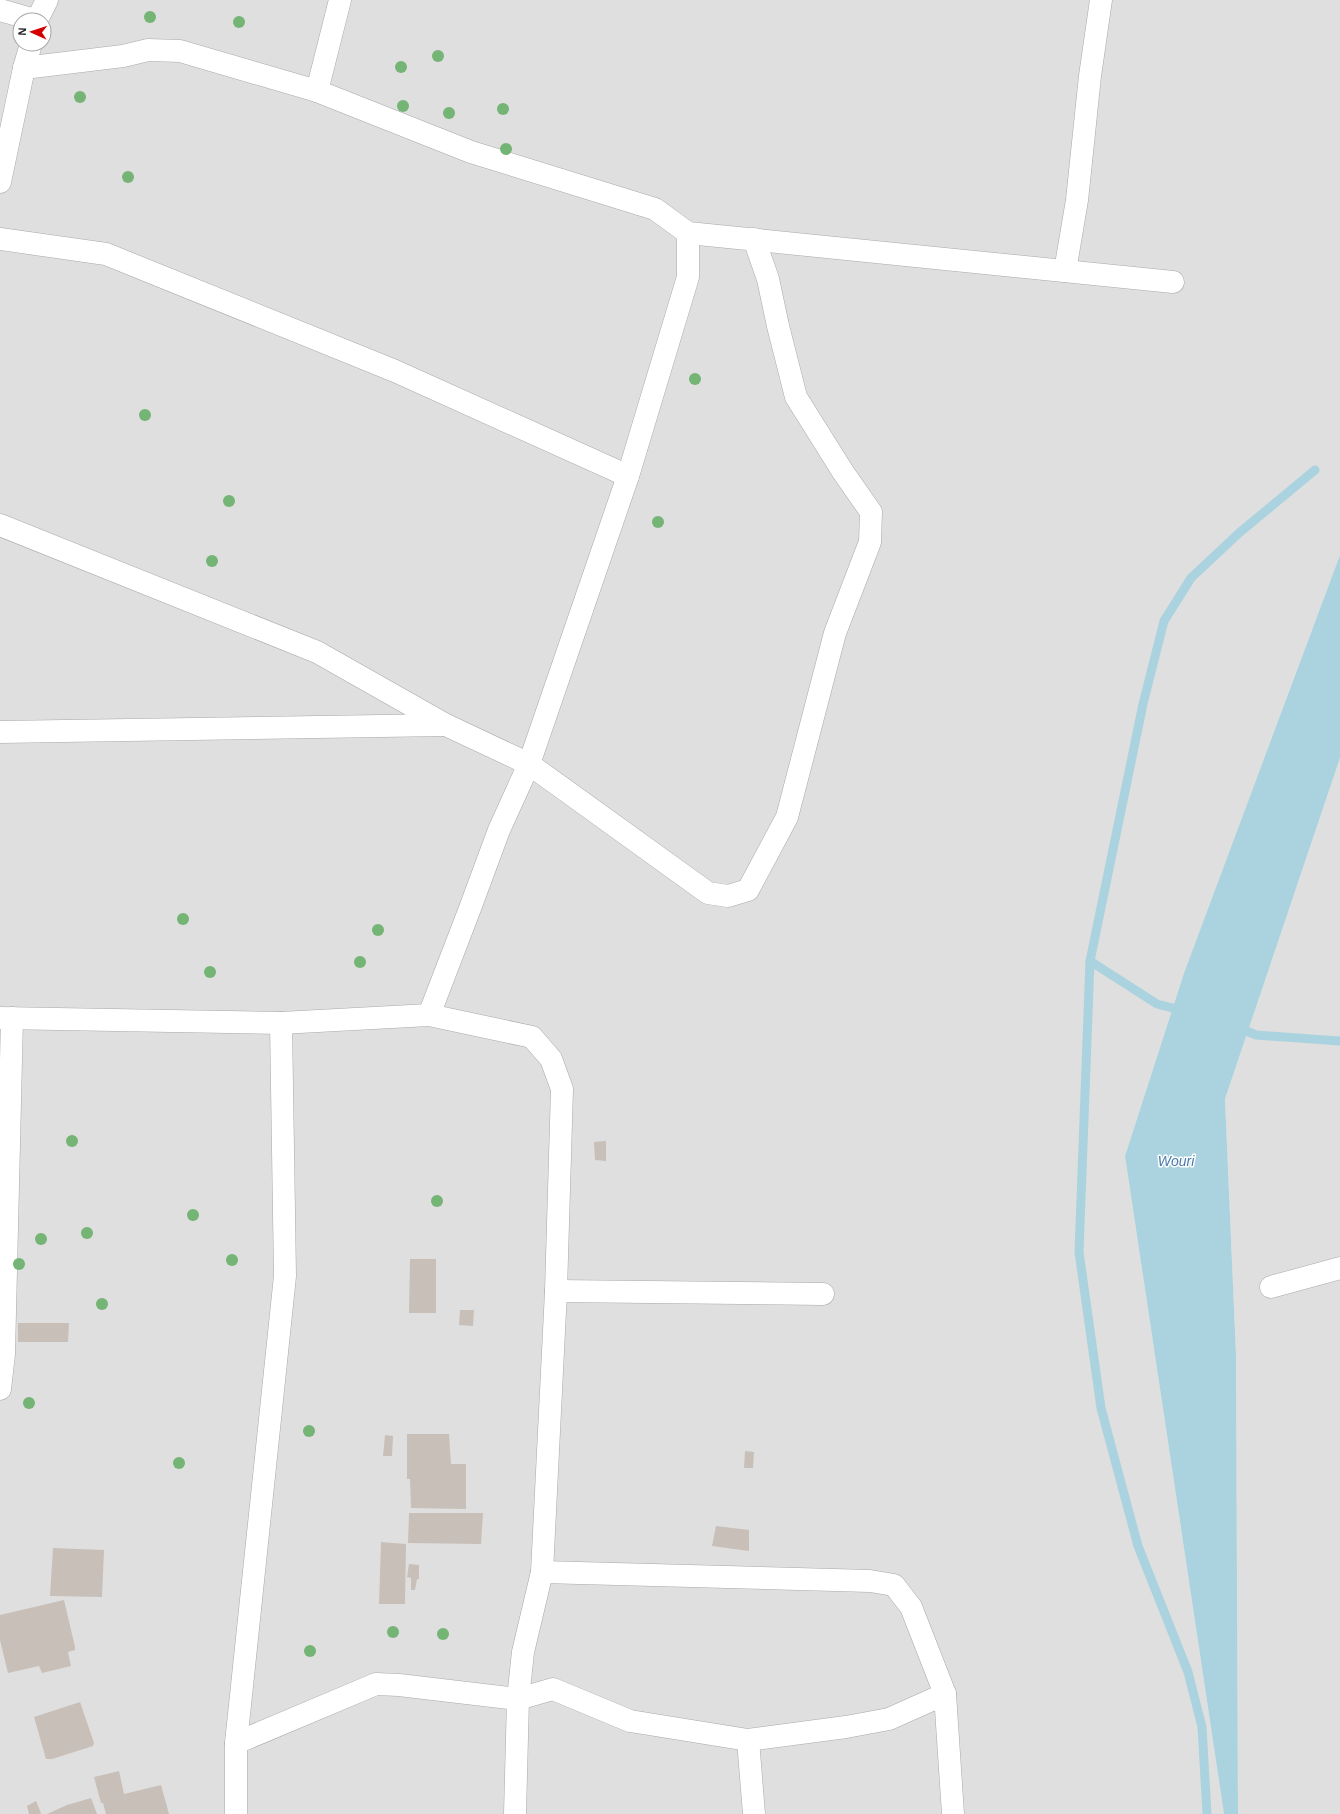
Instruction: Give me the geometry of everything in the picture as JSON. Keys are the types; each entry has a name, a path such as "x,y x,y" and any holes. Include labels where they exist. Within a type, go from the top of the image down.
{"street":[{"path":"40,12 47,0"},
{"path":"317,91 340,0"},
{"path":"1065,271 1078,200 1090,76 1101,0"},
{"path":"0,10 12,13"},
{"path":"24,68 123,56 148,50 180,51 317,91 471,152 654,209 688,233 1173,282"},
{"path":"0,182 28,52"},
{"path":"429,1015 499,830 529,764 628,476 688,277 688,233"},
{"path":"0,239 106,254 395,371 628,476"},
{"path":"0,525 317,652 446,725 529,764 708,893 728,896 748,890 787,817 835,633 870,542 870,512 796,397 768,279 754,240"},
{"path":"0,732 446,725"},
{"path":"0,1389 4,1354 6,1018 281,1023 429,1015 532,1037 551,1059 562,1089 556,1291 542,1572 523,1652 518,1699 516,1814"},
{"path":"236,1814 236,1743 285,1276 281,1023"},
{"path":"1271,1287 1340,1268"},
{"path":"556,1291 823,1294"},
{"path":"542,1572 870,1581 894,1584 911,1607 945,1694 953,1814"},
{"path":"236,1743 376,1684 399,1685 518,1699 553,1690 630,1721 748,1740 846,1727 889,1719 945,1694"},
{"path":"748,1740 754,1814"}],"shaded area":[{"path":"0,0 1340,0 1340,555 1184,973 1125,1156 1224,1814 0,1814"},
{"path":"1340,758 1340,1814 1238,1814 1236,1355 1225,1099"}],"water":[{"name":"Wouri","path":"1340,555 1340,758 1225,1099 1236,1355 1238,1814 1224,1814 1125,1156 1184,973"}],"building":[{"path":"606,1141 606,1161 595,1160 594,1142"},
{"path":"410,1259 436,1259 436,1313 409,1313"},
{"path":"460,1310 474,1310 473,1326 459,1325"},
{"path":"18,1323 69,1323 68,1342 18,1342"},
{"path":"407,1434 449,1434 451,1464 466,1464 466,1509 411,1508 410,1479 407,1479"},
{"path":"385,1435 393,1436 392,1456 383,1456"},
{"path":"745,1451 754,1452 753,1468 744,1468"},
{"path":"409,1513 483,1513 481,1544 408,1543"},
{"path":"716,1526 749,1530 749,1551 712,1546"},
{"path":"381,1542 406,1544 405,1604 379,1604"},
{"path":"53,1548 104,1550 102,1597 50,1596"},
{"path":"409,1564 419,1565 419,1579 417,1579 415,1590 411,1590 411,1578 407,1577"},
{"path":"64,1600 75,1647 75,1650 68,1652 71,1666 42,1673 39,1666 8,1673 0,1640 0,1615"},
{"path":"80,1702 94,1743 93,1746 52,1759 46,1759 34,1717"},
{"path":"119,1771 124,1794 161,1785 169,1814 106,1814 103,1803 101,1803 94,1777"},
{"path":"91,1798 97,1814 47,1814 67,1805"},
{"path":"36,1801 41,1813 29,1814 27,1806"}],"waterway":[{"path":"1207,1814 1202,1727 1188,1672 1138,1546 1101,1408 1079,1252 1090,961 1143,704 1164,621 1191,578 1239,533 1315,470"},
{"path":"1090,961 1157,1004 1185,1011"},
{"path":"1237,1027 1256,1035 1340,1041"}]}
